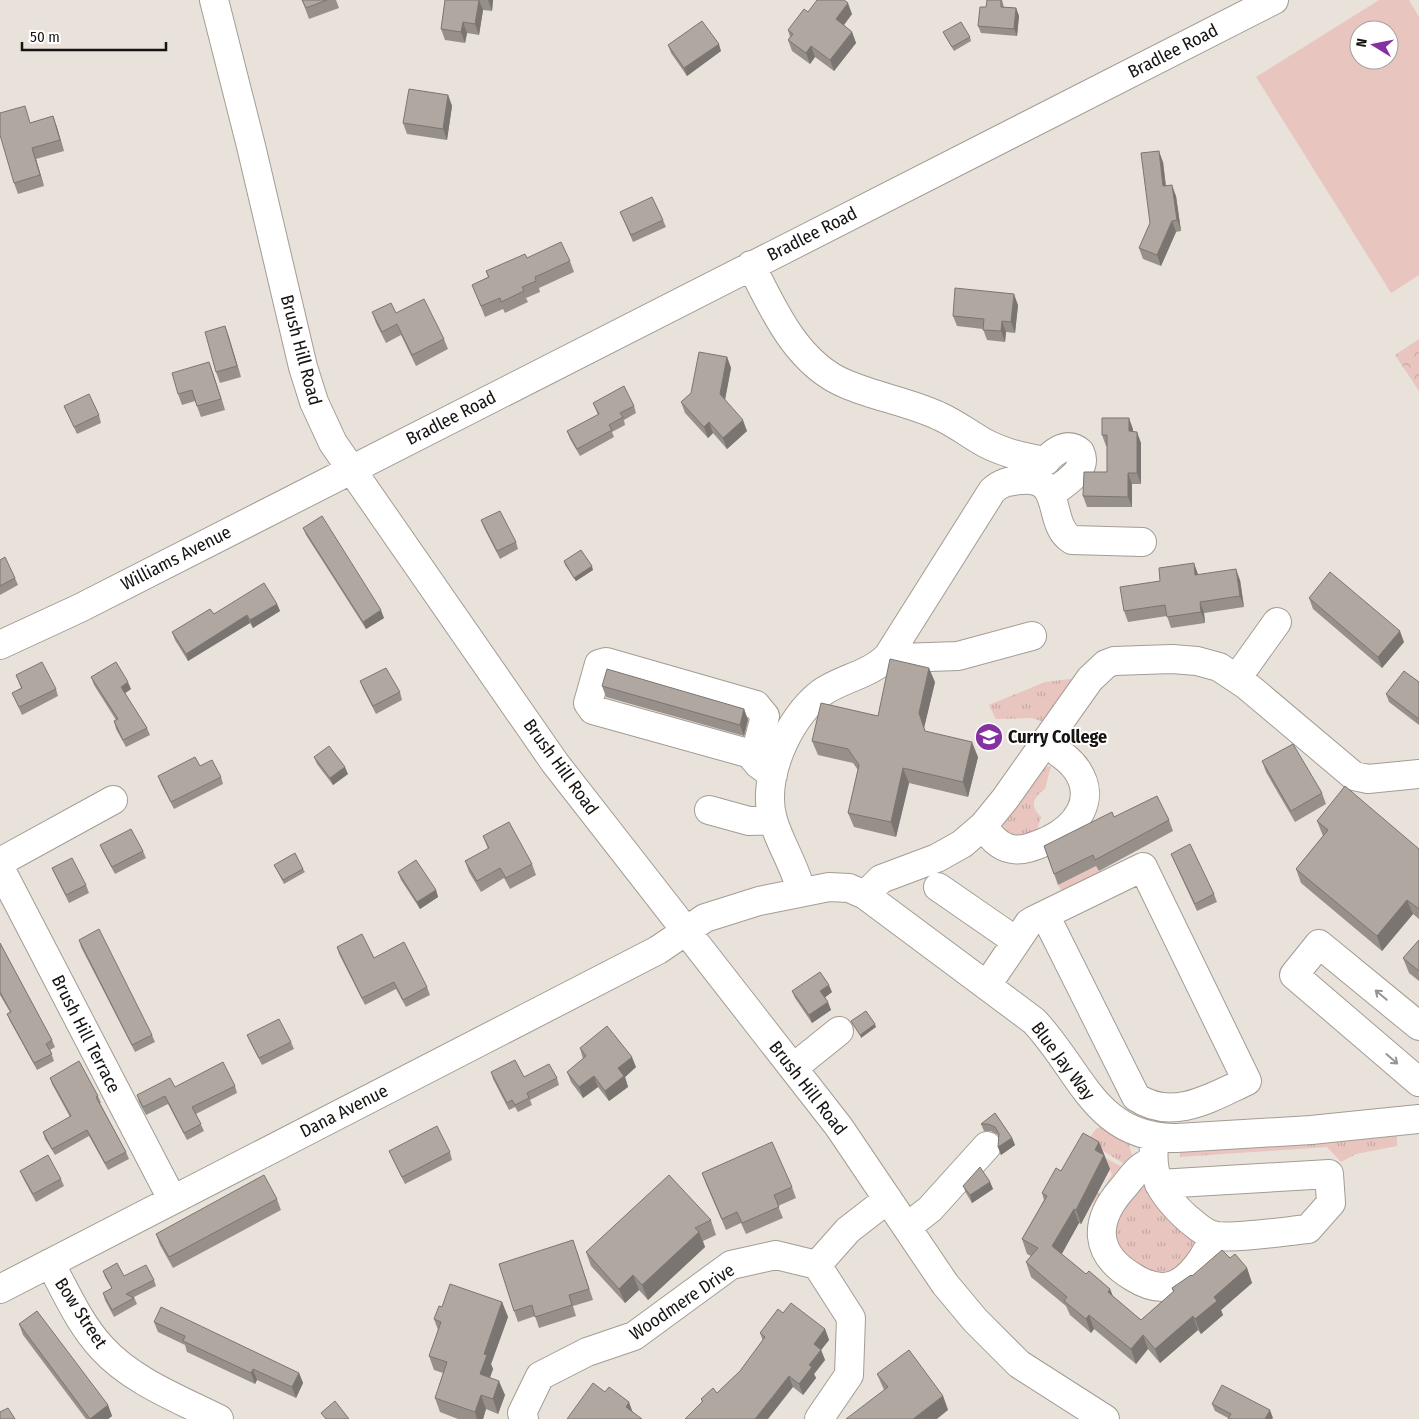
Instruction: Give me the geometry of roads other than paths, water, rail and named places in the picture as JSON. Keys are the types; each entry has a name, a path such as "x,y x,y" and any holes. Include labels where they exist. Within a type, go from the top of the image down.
{"street":[{"name":"Brush Hill Road","path":"214,0 253,155 302,367 328,434 561,771 843,1134 950,1289 975,1320 1004,1350 1048,1384 1106,1419"},
{"name":"Bradlee Road","path":"351,469 1274,0"},
{"path":"751,265 778,317 809,359 844,384 935,414 996,448 1020,456 1046,461"},
{"path":"1026,480 1046,461 1066,446 1076,449 1082,457 1079,471 1050,494"},
{"path":"764,767 804,708 823,692 873,668 888,656 992,490 998,466 996,448"},
{"name":"Williams Avenue","path":"0,645 80,608 351,469"},
{"path":"992,490 1003,483 1026,480 1038,482 1050,494 1061,529 1072,540 1142,542"},
{"path":"1237,678 1277,622"},
{"path":"888,656 900,658 958,656 1032,636"},
{"path":"865,896 881,879 937,858 962,844 982,826 1005,799 1090,679 1106,664 1114,661 1156,658 1197,661 1219,667 1237,678 1354,776 1368,779 1419,774"},
{"path":"764,767 751,754 593,710 588,703 599,664 606,662 756,705 765,716 764,767 773,820 801,891"},
{"path":"982,826 1001,844 1020,850 1036,846 1052,838 1076,822 1084,797 1082,779 1072,764 1045,743"},
{"path":"0,862 113,800"},
{"path":"709,810 749,821 773,820"},
{"path":"987,985 1029,923 1045,915 1143,867 1247,1081 1199,1104 1181,1108 1161,1107 1136,1097 1045,915"},
{"name":"Brush Hill Terrace","path":"0,868 172,1199"},
{"name":"Blue Jay Way","path":"686,931 705,918 719,913 801,891 839,887 849,888 865,896 987,985 1042,1029 1084,1089 1105,1114 1128,1128 1156,1161 1178,1138 1310,1130 1419,1119"},
{"path":"938,887 1016,941"},
{"name":"Dana Avenue","path":"0,1288 658,950 686,931"},
{"path":"1419,1026 1319,944 1294,975 1419,1082"},
{"path":"793,1068 839,1031"},
{"path":"907,1227 930,1209 987,1146"},
{"path":"1156,1161 1172,1204 1199,1228 1213,1235 1308,1229 1331,1203 1329,1174 1156,1161 1143,1165 1133,1175 1106,1212 1101,1238 1109,1256 1124,1271 1142,1282 1157,1287 1168,1286 1179,1281 1206,1253 1213,1235"},
{"path":"819,1419 849,1375 851,1318 817,1265 848,1230 888,1199"},
{"name":"Woodmere Drive","path":"524,1419 522,1412 540,1376 587,1352 634,1336 731,1265 776,1256 817,1265"},
{"name":"Bow Street","path":"50,1263 82,1321 112,1358 151,1384 219,1419"}],"place":[{"name":"Curry College","path":"989,737"}]}
